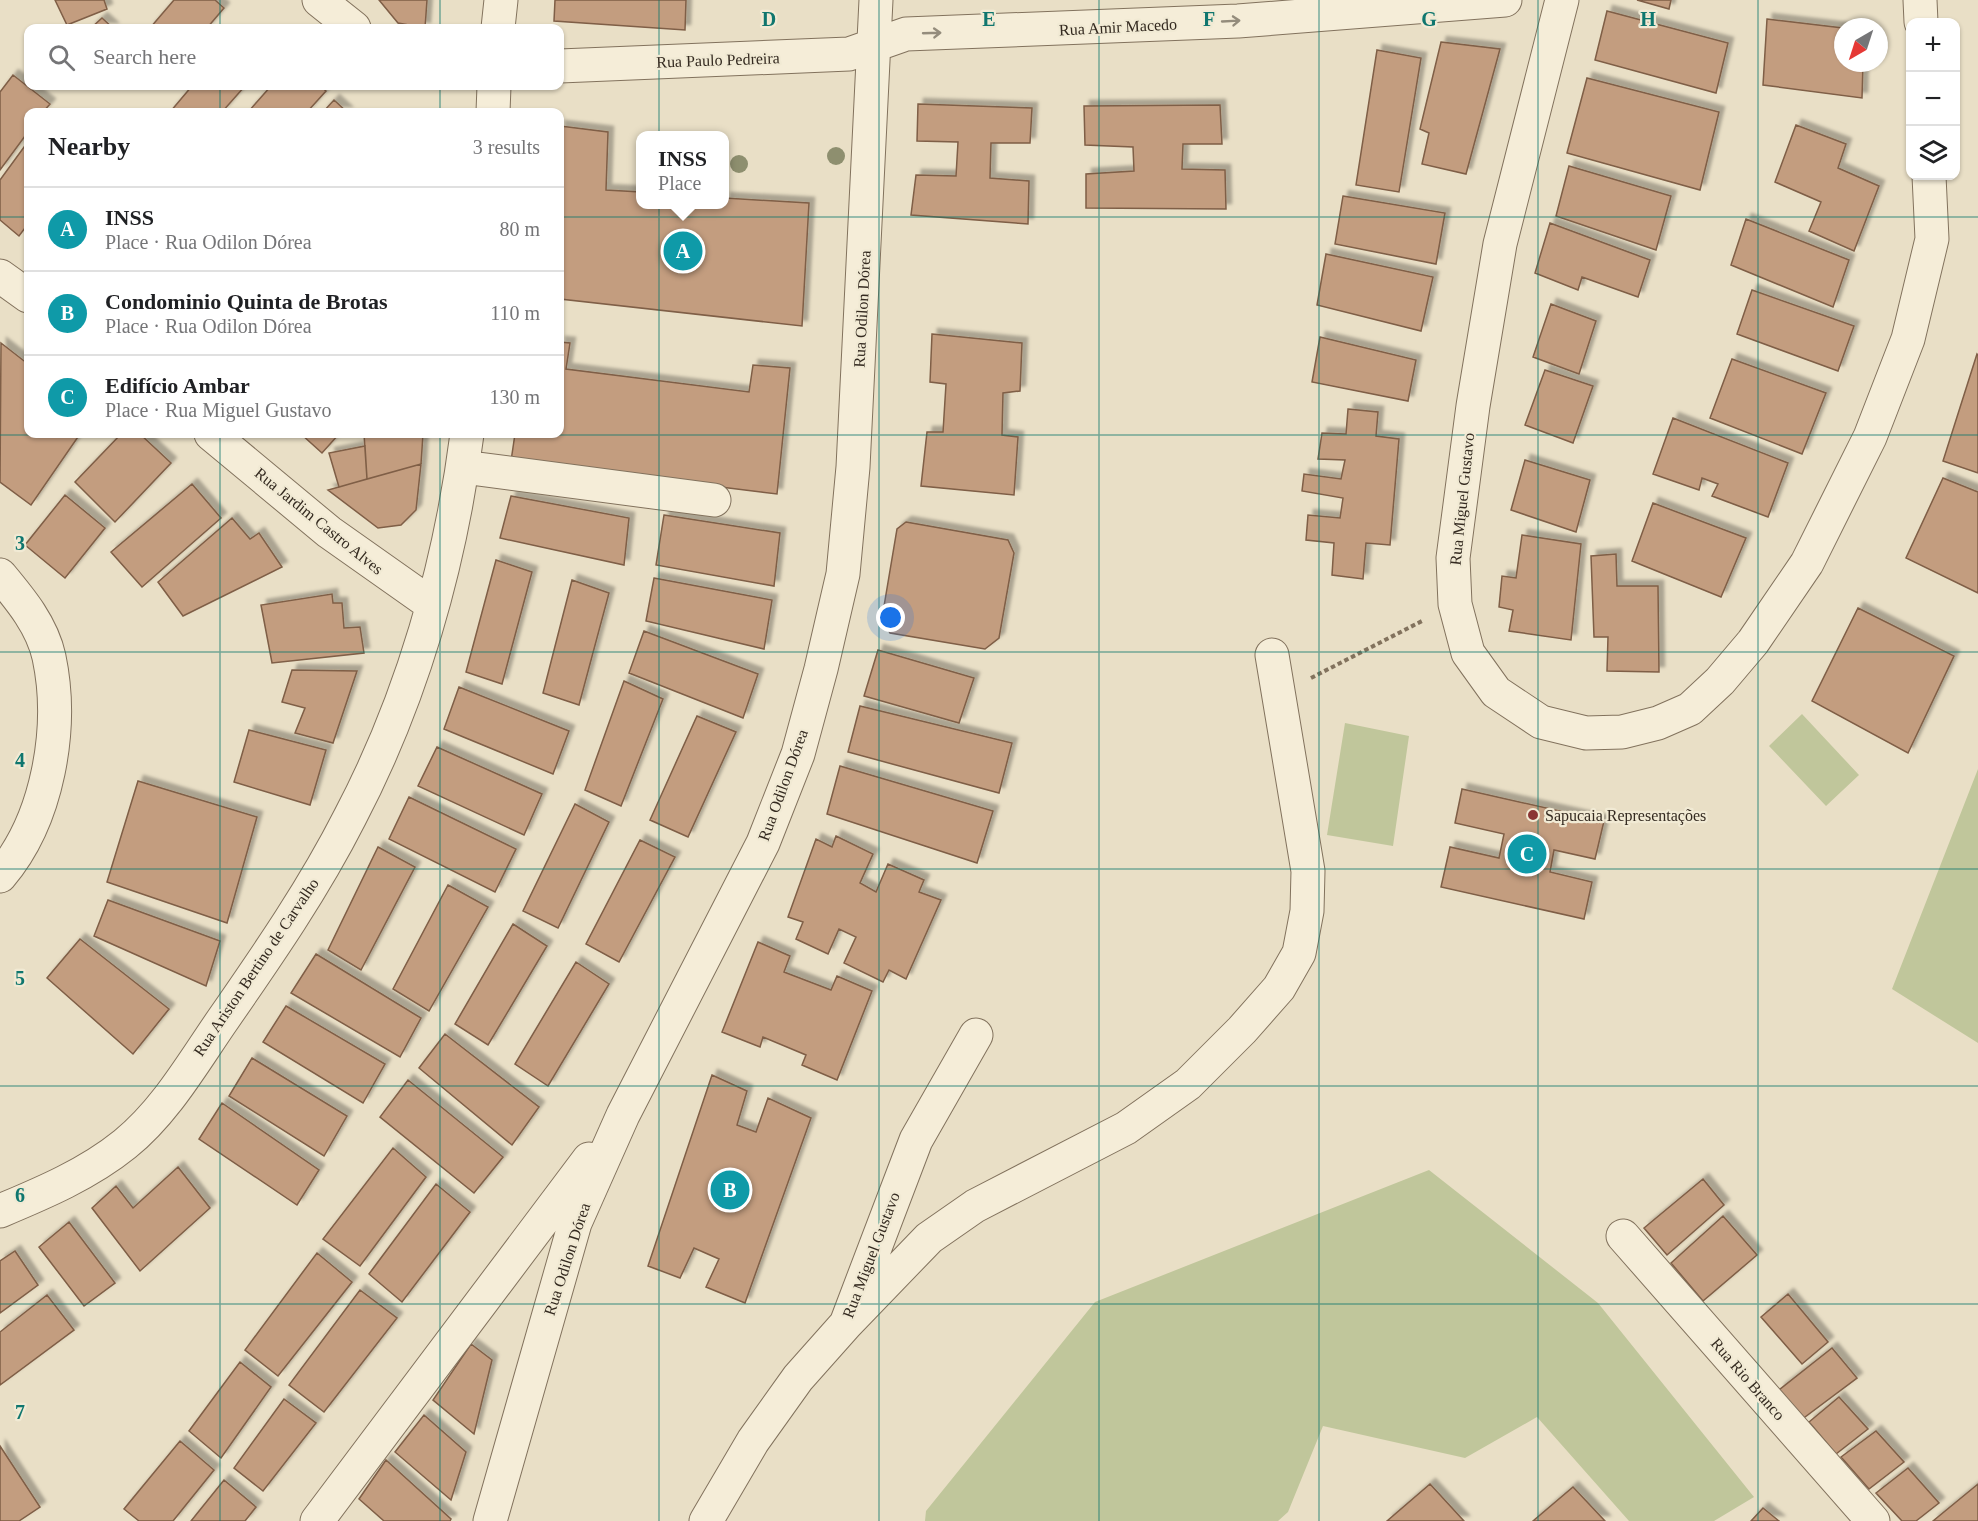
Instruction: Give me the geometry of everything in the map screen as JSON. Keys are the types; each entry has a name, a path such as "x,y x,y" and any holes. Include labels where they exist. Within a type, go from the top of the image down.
{"street":[{"path":"319,0 349,24"},
{"path":"498,24 501,0"},
{"name":"Rua Odilon Dórea","path":"490,1521 575,1223 623,1115 763,843 798,754 821,669 843,574 854,467 876,0"},
{"name":"Rua Amir Macedo","path":"875,45 906,34 1238,21 1505,0"},
{"name":"Rua Miguel Gustavo","path":"1562,0 1500,244 1473,406 1454,558 1455,604 1468,653 1496,692 1542,722 1586,733 1622,732 1658,723 1690,709 1720,681 1753,642 1807,563 1870,437 1908,339 1932,239 1929,180"},
{"path":"1920,0 1921,18"},
{"name":"Rua Paulo Pedreira","path":"564,66 849,54 875,45"},
{"path":"493,108 494,90"},
{"path":"0,276 24,293"},
{"name":"Rua Jardim Castro Alves","path":"216,438 329,532 431,604"},
{"name":"Rua Ariston Bertino de Carvalho","path":"0,1212 101,1162 153,1118 278,941 351,817 389,734 414,666 450,535 467,438"},
{"path":"463,467 714,500"},
{"path":"0,575 29,610 49,656 56,712 48,768 32,823 0,876"},
{"path":"846,1324 929,1238 975,1206 1126,1128 1188,1084 1242,1030 1279,988 1299,953 1307,911 1308,871 1272,655"},
{"name":"Rua Miguel Gustavo","path":"706,1521 753,1441 798,1378 846,1324 916,1140 976,1035"},
{"path":"317,1521 623,1115"},
{"name":"Rua Rio Branco","path":"1623,1236 1873,1521"}],"path":[{"path":"1277,695 1455,604"}],"green space":[{"path":"1802,714 1859,775 1826,806 1769,746"},
{"path":"1345,723 1409,736 1393,846 1327,835"},
{"path":"1978,769 1978,1043 1892,989"},
{"path":"1429,1170 1598,1303 1754,1497 1714,1521 1629,1521 1537,1417 1465,1458 1323,1426 1288,1512 1278,1521 925,1521 926,1511 1095,1302"}],"building":[{"path":"55,0 104,0 107,9 67,24"},
{"path":"174,0 215,0 224,8 210,24 153,24"},
{"path":"379,0 427,0 425,24 398,23"},
{"path":"555,0 686,0 685,30 554,21"},
{"path":"1637,0 1671,0 1669,9"},
{"path":"1607,11 1728,43 1716,93 1595,60"},
{"path":"102,18 109,24 95,24"},
{"path":"1767,19 1834,27 1834,72 1863,72 1862,98 1763,85"},
{"path":"1441,42 1500,49 1466,174 1422,164 1429,133 1420,129"},
{"path":"1377,50 1421,58 1399,192 1356,185"},
{"path":"13,75 24,84 24,90 32,90 50,104 46,108 24,108 24,137 0,170 0,92"},
{"path":"1587,78 1719,112 1700,190 1567,153"},
{"path":"189,90 241,90 226,108 173,108"},
{"path":"267,90 326,91 311,108 252,108"},
{"path":"334,100 343,108 327,108"},
{"path":"918,104 1032,108 1030,143 991,143 990,178 1029,181 1028,224 911,215 916,175 956,176 958,142 917,141"},
{"path":"1220,105 1222,144 1183,144 1182,169 1225,170 1226,209 1086,208 1086,174 1134,171 1133,147 1085,145 1084,106"},
{"path":"1796,125 1846,144 1838,168 1879,186 1854,251 1809,231 1821,202 1775,182"},
{"path":"564,126 608,132 606,190 636,192 636,209 729,209 729,198 809,203 802,326 564,299"},
{"path":"24,147 24,229 19,236 0,220 0,180"},
{"path":"1569,166 1671,196 1656,250 1556,216"},
{"path":"1343,196 1445,213 1436,264 1335,244"},
{"path":"1746,219 1849,260 1833,307 1731,265"},
{"path":"1550,223 1650,260 1638,297 1582,277 1578,290 1535,273"},
{"path":"1326,254 1433,277 1421,331 1317,305"},
{"path":"1752,290 1854,326 1838,371 1737,334"},
{"path":"1551,304 1596,321 1579,374 1533,357"},
{"path":"932,334 1022,343 1020,391 1003,393 1002,435 1018,437 1014,495 921,486 927,432 943,432 946,384 930,382"},
{"path":"1320,337 1416,360 1408,401 1312,382"},
{"path":"564,342 570,343 566,369 749,392 753,365 790,368 777,494 511,461 514,438 564,438"},
{"path":"1,343 24,361 24,438 77,438 31,505 0,482"},
{"path":"1978,355 1978,473 1943,461"},
{"path":"1732,359 1826,393 1802,454 1710,418"},
{"path":"1545,370 1593,386 1573,443 1525,425"},
{"path":"1348,409 1378,412 1376,436 1399,439 1390,545 1366,543 1363,579 1332,575 1334,543 1306,540 1308,515 1340,518 1343,498 1302,491 1304,474 1341,479 1345,460 1318,459 1322,433 1346,434"},
{"path":"1673,418 1788,463 1768,517 1712,496 1718,484 1702,478 1699,490 1653,474"},
{"path":"117,438 144,438 171,463 115,522 75,482"},
{"path":"305,438 335,438 322,453"},
{"path":"364,438 423,438 421,464 367,479"},
{"path":"365,446 367,479 339,487 329,453"},
{"path":"1525,460 1590,480 1576,532 1511,510"},
{"path":"421,464 416,510 401,525 378,528 328,490"},
{"path":"1943,478 1978,492 1978,593 1906,558"},
{"path":"192,484 221,518 142,587 111,552"},
{"path":"65,495 105,528 65,578 25,545"},
{"path":"511,496 629,518 624,565 500,538"},
{"path":"1653,503 1746,538 1721,597 1632,561"},
{"path":"664,515 780,533 774,586 656,565"},
{"path":"232,518 250,539 259,533 282,567 183,616 158,582"},
{"path":"906,522 1008,540 1014,553 999,638 985,649 890,633 882,618 897,529"},
{"path":"1522,535 1581,544 1571,640 1509,631 1513,610 1499,607 1502,576 1516,578"},
{"path":"1616,554 1617,586 1658,586 1659,672 1607,671 1608,637 1594,637 1591,556"},
{"path":"496,560 532,572 502,684 466,672"},
{"path":"654,578 772,600 764,649 646,621"},
{"path":"572,580 609,593 579,705 543,693"},
{"path":"332,594 333,603 342,603 344,628 360,627 364,653 272,663 261,605"},
{"path":"1858,608 1954,656 1908,753 1812,701"},
{"path":"644,631 758,674 743,718 629,673"},
{"path":"878,650 974,678 959,723 864,696"},
{"path":"292,670 357,671 333,743 295,733 305,708 282,702"},
{"path":"624,681 663,699 621,806 585,790"},
{"path":"459,687 569,731 553,774 444,729"},
{"path":"860,706 1012,743 999,793 848,752"},
{"path":"697,716 736,732 688,837 650,820"},
{"path":"249,730 326,750 310,805 234,782"},
{"path":"437,747 542,794 524,835 418,786"},
{"path":"840,766 993,811 977,863 827,814"},
{"path":"138,781 257,817 227,923 107,882"},
{"path":"1462,789 1604,821 1595,859 1554,850 1550,872 1592,882 1584,919 1441,887 1450,847 1499,858 1504,834 1455,823"},
{"path":"409,797 516,849 495,892 389,839"},
{"path":"575,804 609,822 558,928 523,911"},
{"path":"836,836 873,854 860,883 876,892 888,864 924,880 919,892 941,900 906,979 889,970 883,982 844,963 856,937 839,929 828,954 796,939 803,922 788,917 816,839 832,847"},
{"path":"640,840 675,857 619,962 586,944"},
{"path":"378,847 415,867 361,970 328,950"},
{"path":"448,885 488,907 429,1011 393,989"},
{"path":"108,900 220,941 206,986 94,936"},
{"path":"513,924 547,946 488,1045 455,1024"},
{"path":"80,939 169,1009 133,1054 47,978"},
{"path":"758,942 790,956 784,972 831,990 837,976 872,991 837,1080 802,1065 806,1055 763,1037 760,1047 722,1032"},
{"path":"316,954 421,1018 400,1057 291,993"},
{"path":"576,962 609,984 548,1086 515,1064"},
{"path":"286,1006 385,1064 363,1103 263,1042"},
{"path":"445,1034 539,1107 512,1145 419,1068"},
{"path":"252,1058 347,1116 324,1156 229,1096"},
{"path":"712,1075 747,1091 737,1125 756,1132 768,1098 811,1118 745,1303 706,1287 719,1259 694,1248 680,1278 648,1266"},
{"path":"408,1080 503,1157 474,1193 380,1117"},
{"path":"222,1103 319,1170 297,1205 199,1139"},
{"path":"393,1148 426,1177 360,1266 323,1239"},
{"path":"178,1167 210,1208 140,1271 92,1208 116,1186 133,1208"},
{"path":"1703,1179 1724,1205 1667,1255 1644,1228"},
{"path":"436,1184 470,1212 402,1302 369,1274"},
{"path":"1723,1216 1757,1255 1703,1301 1671,1263"},
{"path":"69,1222 115,1283 84,1306 39,1247"},
{"path":"15,1251 38,1285 0,1313 0,1261"},
{"path":"317,1253 352,1282 278,1376 245,1350"},
{"path":"360,1290 397,1318 324,1412 289,1385"},
{"path":"1788,1294 1828,1342 1802,1364 1761,1317"},
{"path":"47,1295 74,1330 0,1385 0,1332"},
{"path":"471,1344 492,1360 474,1434 433,1400"},
{"path":"1832,1348 1857,1378 1801,1420 1779,1390"},
{"path":"240,1362 271,1387 221,1458 189,1431"},
{"path":"1839,1397 1868,1429 1836,1454 1809,1422"},
{"path":"284,1399 316,1423 263,1491 234,1468"},
{"path":"424,1415 466,1452 451,1500 395,1452"},
{"path":"1876,1431 1904,1462 1869,1489 1841,1457"},
{"path":"180,1441 214,1470 173,1521 139,1521 124,1509"},
{"path":"0,1446 40,1507 19,1521 0,1521"},
{"path":"386,1460 451,1519 450,1521 384,1521 359,1499"},
{"path":"1908,1468 1939,1503 1916,1521 1902,1521 1876,1493"},
{"path":"224,1480 256,1507 245,1521 191,1521"},
{"path":"1430,1484 1464,1521 1387,1521"},
{"path":"1978,1484 1978,1521 1933,1521"},
{"path":"1573,1487 1605,1521 1533,1521"},
{"path":"1763,1508 1779,1521 1751,1521"}],"place":[{"name":"INSS","path":"683,251"},
{"name":"Sapucaia Representações","path":"1533,815"},
{"name":"Edifício Ambar","path":"1527,854"},
{"name":"Condominio Quinta de Brotas","path":"730,1190"}]}
